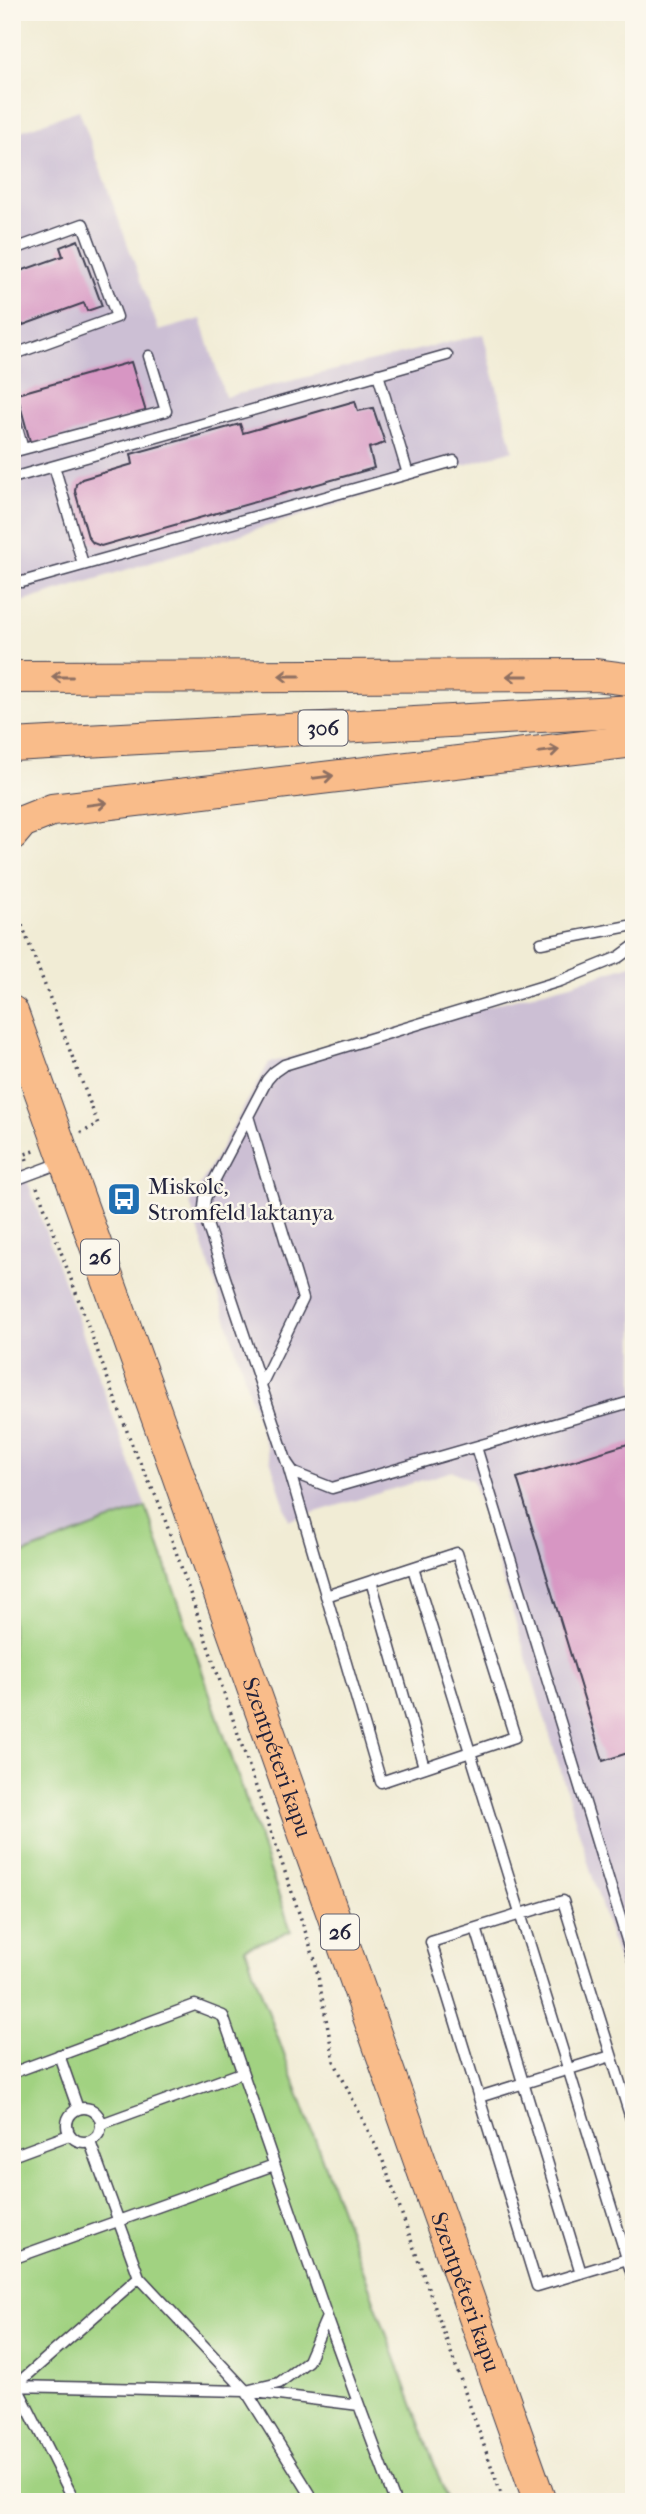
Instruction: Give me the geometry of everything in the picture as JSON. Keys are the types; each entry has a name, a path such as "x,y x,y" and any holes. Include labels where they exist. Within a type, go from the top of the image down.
{"main road":[{"path":"12,677 596,676 634,680"},
{"name":"306","path":"12,745 634,711"},
{"path":"12,814 634,741"},
{"path":"12,834 22,822 52,810"},
{"name":"Szentpéteri kapu","path":"12,1013 177,1472 540,2502"}],"lane":[{"path":"12,250 83,224 117,317 12,355"},
{"path":"12,478 447,355"},
{"path":"12,410 18,451 166,411 149,356"},
{"path":"378,374 408,474"},
{"path":"22,582 454,461"},
{"path":"54,466 83,565"},
{"path":"541,943 634,925"},
{"path":"326,1596 457,1553 515,1737 381,1782 326,1596 288,1463 204,1208 205,1198 267,1080 284,1065 560,981 619,957 634,946"},
{"path":"248,1116 303,1299 261,1385"},
{"path":"12,1181 33,1173 63,1153"},
{"path":"288,1463 294,1474 332,1488 634,1401"},
{"path":"476,1447 634,1963"},
{"path":"413,1568 568,2069 630,2258 634,2281"},
{"path":"371,1581 424,1767"},
{"path":"630,2258 537,2286 431,1942 563,1901 634,2128"},
{"path":"476,1928 580,2273"},
{"path":"12,2073 195,2005 223,2016 327,2317 395,2502"},
{"path":"59,2055 78,2109"},
{"path":"480,2097 611,2056"},
{"path":"101,2123 241,2073"},
{"path":"78,2109 92,2110 100,2118 99,2135 90,2142 78,2142 67,2130 68,2119 78,2109"},
{"path":"12,2156 69,2135"},
{"path":"90,2142 139,2277 246,2391 310,2494 311,2502"},
{"path":"12,2259 274,2165"},
{"path":"13,2383 139,2277"},
{"path":"246,2391 279,2383 308,2361 327,2317"},
{"path":"13,2383 246,2391 359,2405"},
{"path":"13,2383 75,2502"}],"path":[{"path":"12,899 98,1124 63,1153 25,1154 134,1450 160,1505 316,1960 334,2061 383,2161 504,2502"}],"shaded area":[{"path":"79,110 159,331 201,319 225,397 483,334 513,450 12,605 12,134"},
{"path":"634,964 634,2014 473,1481 453,1471 289,1520 190,1203 269,1063 571,984"},
{"path":"12,1139 146,1507 12,1558"}],"green space":[{"path":"146,1507 291,1931 245,1948 448,2502 12,2502 12,1558"}],"building":[{"path":"78,240 102,306 87,311 84,303 12,329 12,274 63,256 60,247"},
{"path":"131,362 146,412 31,445 17,394"},
{"path":"355,401 358,411 373,408 385,443 369,448 374,468 101,546 88,537 75,491 76,484 82,479 133,464 131,454 240,424 243,433"},
{"path":"634,1442 634,1751 603,1761 517,1478"}],"place":[{"name":"Miskolc, Stromfeld laktanya","path":"124,1199"}]}
